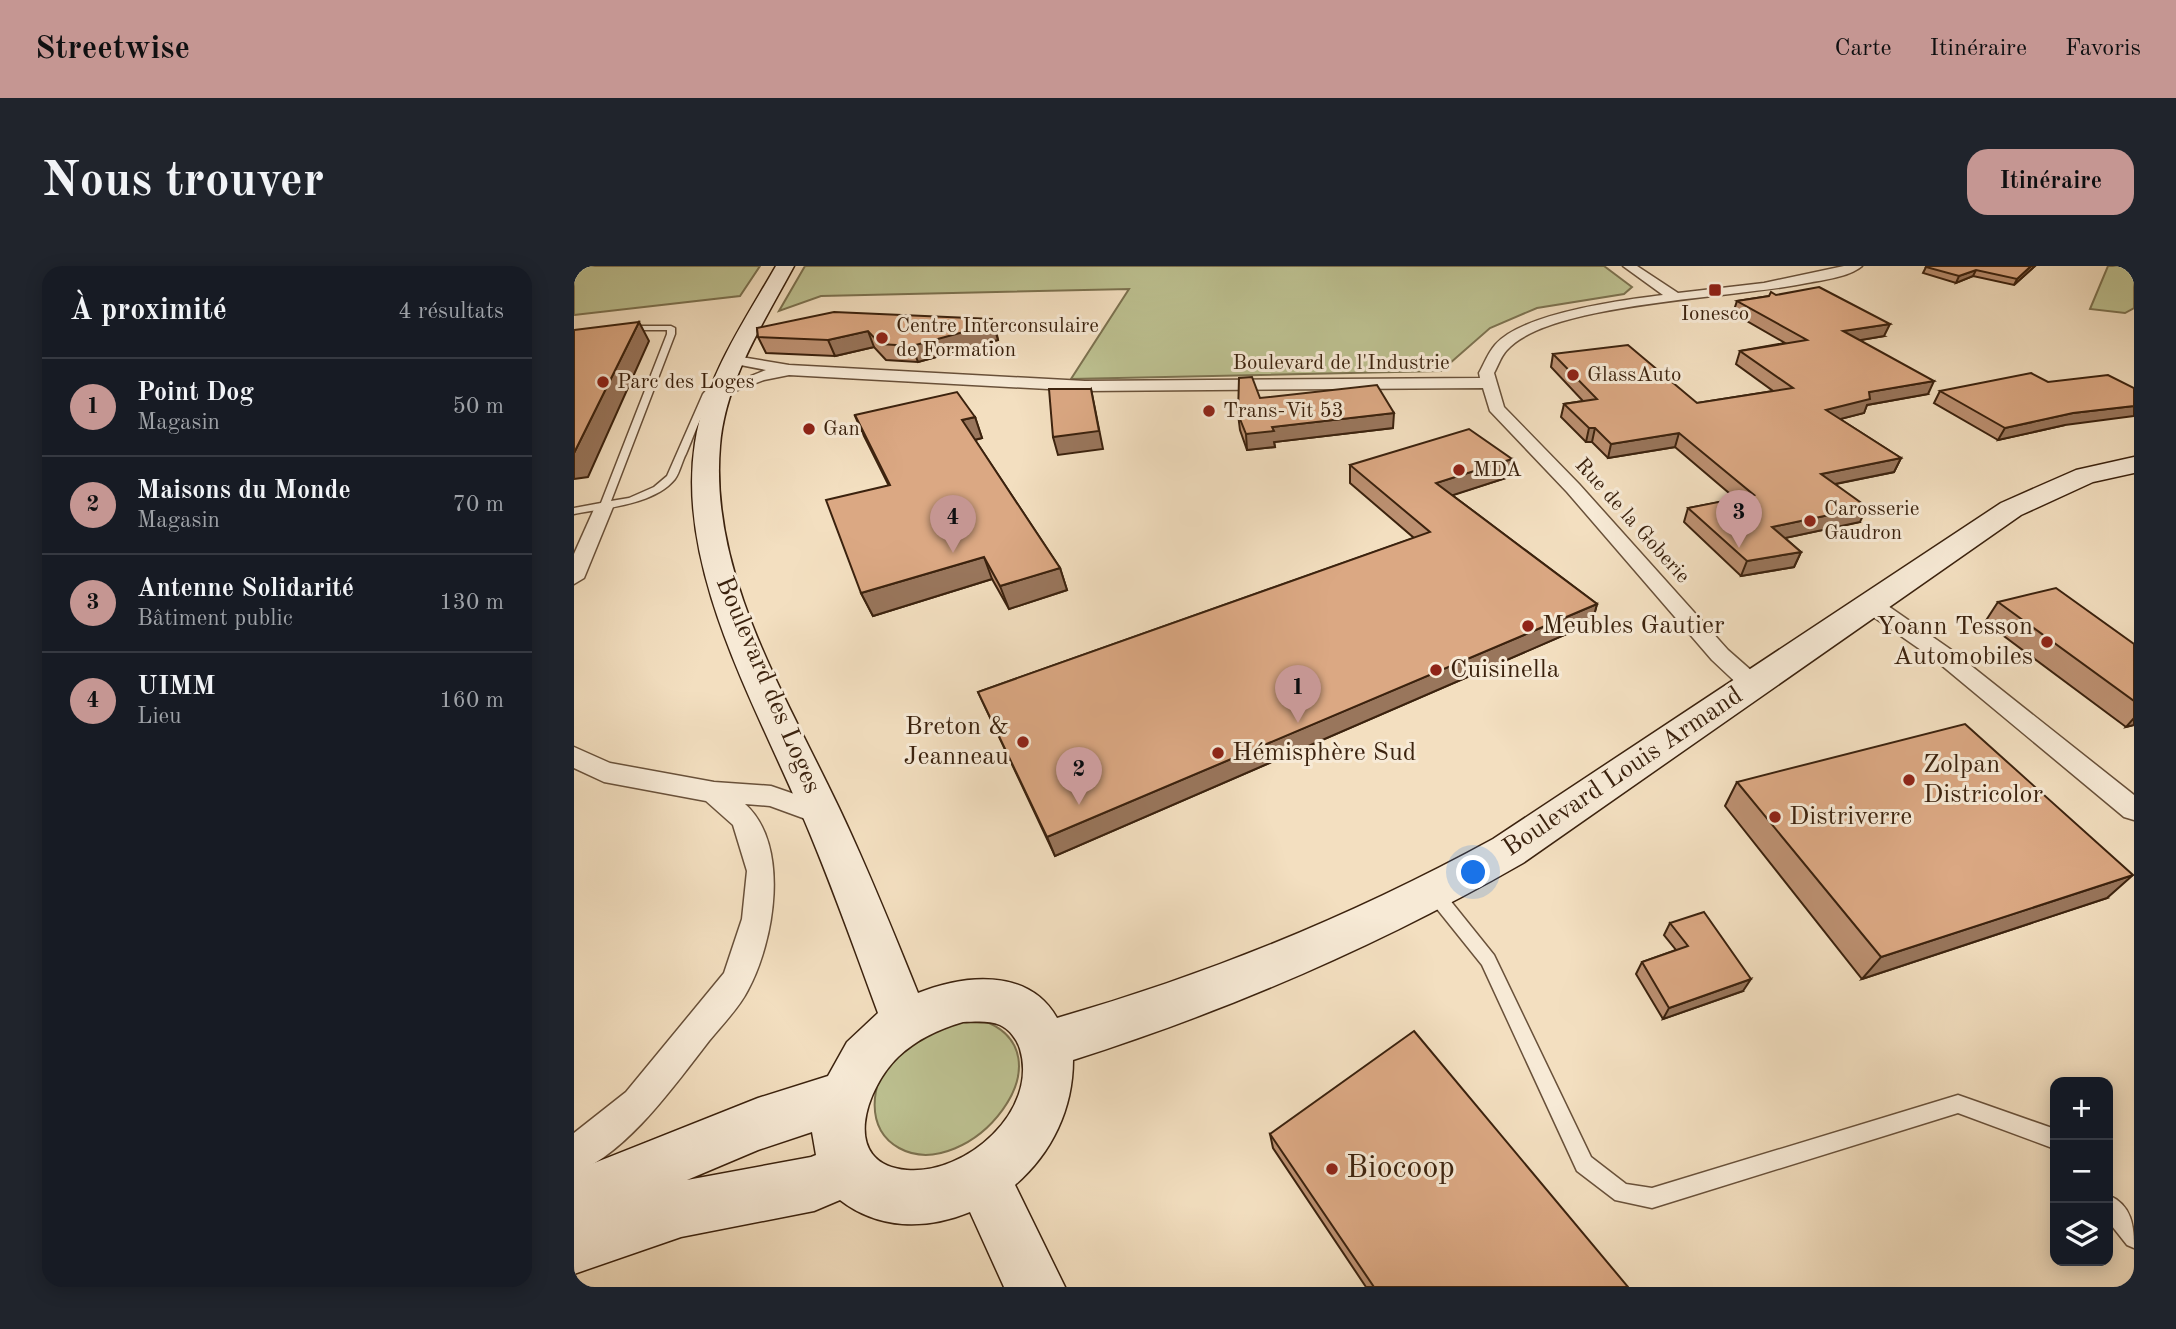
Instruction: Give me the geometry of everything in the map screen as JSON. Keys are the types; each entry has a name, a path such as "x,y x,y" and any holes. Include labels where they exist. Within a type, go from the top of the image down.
{"main road":[{"name":"Boulevard des Loges","path":"785,266 735,360 712,417 707,447 706,514 727,601 822,814 905,1022"},
{"name":"Boulevard Louis Armand","path":"1046,1045 1145,1016 1293,959 1435,894 1508,851 2011,509 2085,476 2134,465"},
{"path":"963,1000 991,1001 1016,1009 1025,1016 1034,1024 1046,1045 1050,1071 1045,1099 1031,1127 1010,1154 982,1177 943,1195 904,1199 871,1189 848,1168 839,1147 838,1135 843,1097 858,1068 878,1042 905,1022 933,1007 963,1000"},
{"path":"574,1199 758,1124 843,1097"},
{"path":"574,1245 681,1209 814,1184 848,1168"},
{"path":"982,1177 1035,1287"}],"street":[{"path":"1629,266 1676,298"},
{"name":"Boulevard de l'Industrie","path":"735,360 789,370 1085,386 1487,383 1493,358 1528,328 1580,311 1793,282 1856,266"},
{"name":"Boulevard de l'Industrie","path":"722,391 760,376 789,370"},
{"name":"Rue de la Goberie","path":"1487,383 1496,408 1573,488 1720,654 1753,685"},
{"path":"574,579 604,507"},
{"path":"1870,604 1952,662 2134,810"},
{"path":"574,756 604,772 714,792 771,796 822,814"},
{"path":"574,1156 638,1104 736,982 748,952 757,919 761,871 745,820 714,792"}],"lane":[{"path":"604,507 671,334 671,328 626,328"},
{"path":"574,512 604,507 657,489 671,477 708,394 735,360"},
{"path":"1435,894 1488,960 1584,1164 1622,1193 1652,1198 1958,1104 2050,1137"},
{"path":"2113,1211 2134,1238"}],"green space":[{"path":"574,266 760,266 740,296 574,315"},
{"path":"805,266 1604,266 1632,287 1624,294 1537,308 1490,328 1441,371 1071,379 1129,289 821,296 779,311"},
{"path":"2108,266 2134,266 2134,308 2125,313 2090,309"},
{"path":"979,1019 1007,1036 1018,1058 1016,1084 1002,1110 981,1133 955,1149 926,1155 899,1148 888,1140 876,1118 876,1092 885,1067 902,1048 932,1027 948,1022"}],"building":[{"path":"1927,266 2031,266 2017,279 1976,270 1959,276"},
{"path":"1819,287 1890,324 1843,331 1934,381 1869,392 1870,399 1826,410 1901,458 1821,474 1867,507 1772,527 1801,552 1747,561 1688,508 1754,495 1679,433 1611,444 1564,404 1597,399 1553,354 1628,345 1697,403 1793,388 1740,351 1807,340 1737,301 1769,296 1771,292 1776,295"},
{"path":"834,312 992,319 993,324 912,346 880,344 868,331 828,340 758,337 757,328"},
{"name":"Parc des Loges","path":"639,322 574,453 574,330"},
{"path":"2031,373 2048,382 2108,375 2134,388 2134,406 2073,413 2005,428 1940,391"},
{"path":"1252,377 1260,398 1377,385 1394,413 1272,427 1274,431 1246,434 1238,414 1239,378"},
{"path":"1049,389 1091,389 1099,431 1053,437"},
{"path":"957,392 975,417 962,420 1060,568 1000,586 984,557 861,593 826,500 890,485 855,415"},
{"path":"1469,429 1512,459 1436,483 1597,604 1047,837 978,692 1430,532 1350,465"},
{"path":"2056,588 2134,644 2134,701 1998,602"},
{"path":"1965,724 2133,875 1881,957 1737,782"},
{"path":"1704,912 1751,979 1669,1008 1642,962 1688,946 1670,923"},
{"path":"1414,1031 1628,1287 1374,1287 1270,1134"}],"place":[{"name":"Ionesco","path":"1715,290"},
{"name":"Centre Interconsulaire de Formation","path":"882,338"},
{"name":"GlassAuto","path":"1573,375"},
{"name":"Parc des Loges","path":"603,382"},
{"name":"Trans-Vit 53","path":"1209,411"},
{"name":"Gan","path":"809,429"},
{"name":"MDA","path":"1459,470"},
{"name":"Carosserie Gaudron","path":"1810,521"},
{"name":"Antenne Solidarité","path":"1739,548"},
{"name":"UIMM","path":"953,553"},
{"name":"Meubles Gautier","path":"1528,626"},
{"name":"Yoann Tesson Automobiles","path":"2047,642"},
{"name":"Cuisinella","path":"1436,670"},
{"name":"Point Dog","path":"1298,723"},
{"name":"Breton & Jeanneau","path":"1023,742"},
{"name":"Hémisphère Sud","path":"1218,753"},
{"name":"Zolpan Districolor","path":"1909,780"},
{"name":"Maisons du Monde","path":"1079,805"},
{"name":"Distriverre","path":"1775,817"},
{"name":"Biocoop","path":"1332,1169"}]}
